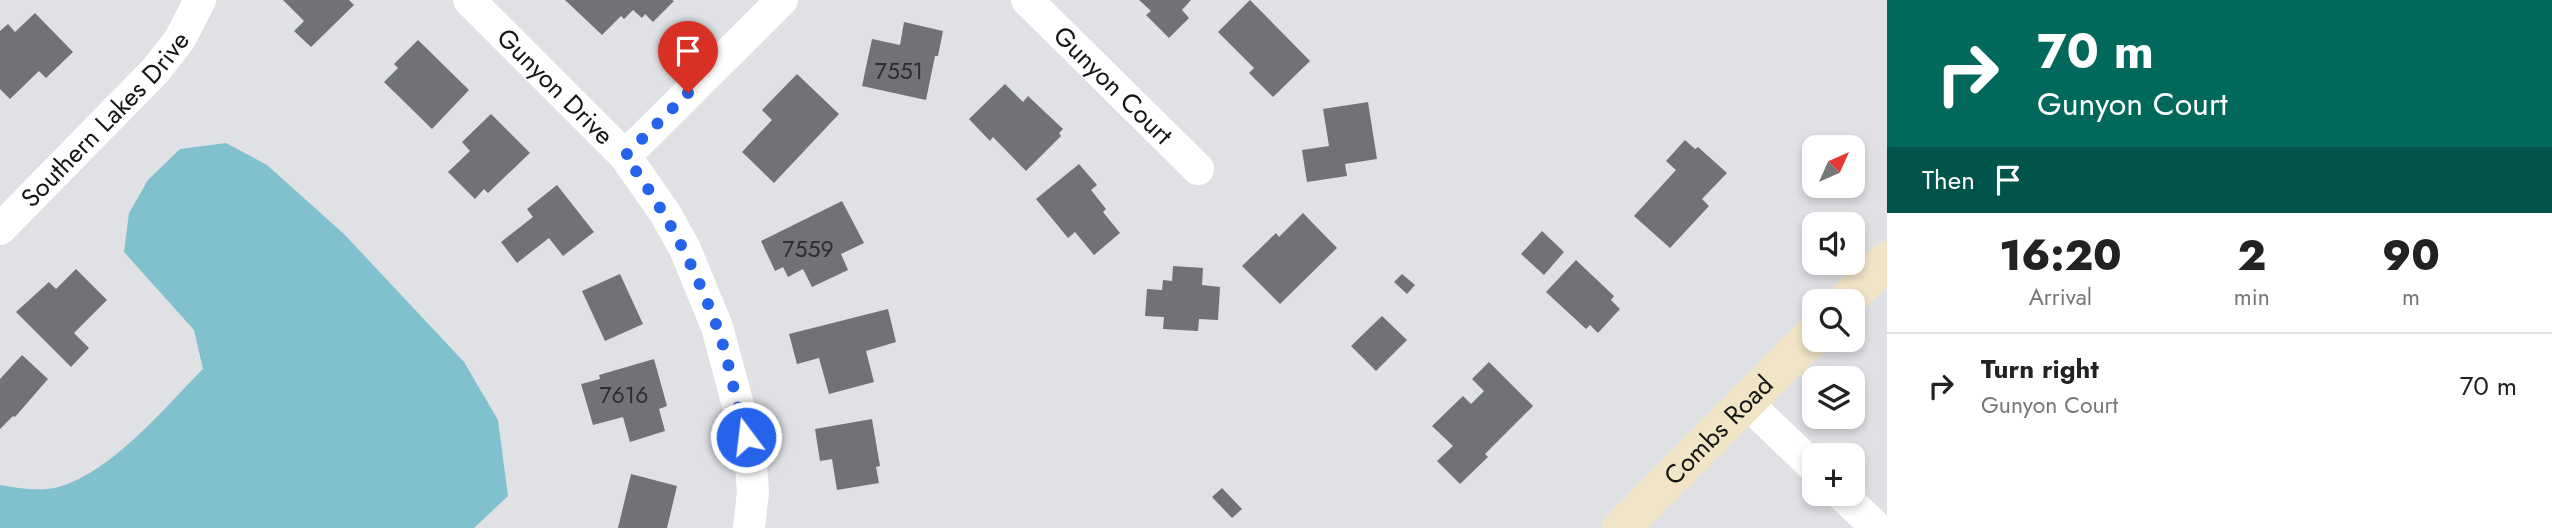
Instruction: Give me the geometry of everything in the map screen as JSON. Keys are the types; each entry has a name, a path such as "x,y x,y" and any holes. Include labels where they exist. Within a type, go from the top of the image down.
{"street":[{"name":"Southern Lakes Drive","path":"0,229 155,71 180,39 201,0"},
{"name":"Gunyon Drive","path":"470,0 625,156 685,249 717,327 750,450 753,492 749,528"},
{"path":"625,156 782,0"},
{"name":"Gunyon Court","path":"1027,0 1198,169"},
{"path":"1858,289 1887,260"},
{"name":"Combs Road","path":"1621,528 1802,345"},
{"path":"1746,402 1802,456"},
{"path":"1854,506 1877,528"}],"water":[{"path":"226,143 267,165 344,234 464,362 498,420 508,496 474,528 0,528 0,485 44,489 59,487 79,479 137,437 203,369 194,330 124,252 129,213 148,180 180,149"}],"building":[{"path":"283,0 349,0 354,5 311,47 294,31 304,21"},
{"path":"565,0 674,1 653,22 645,14 642,18 633,10 624,19 621,16 602,35"},
{"path":"1139,0 1191,0 1182,10 1189,18 1169,38 1146,15 1151,11"},
{"path":"1250,0 1310,61 1273,97 1249,73 1254,68 1218,32"},
{"path":"35,13 73,52 46,78 39,71 10,99 0,89 0,31 8,24 15,32"},
{"path":"904,22 943,31 926,100 862,86 872,39 900,45"},
{"path":"418,40 469,90 432,129 384,82 398,68 394,64"},
{"path":"797,74 839,114 774,183 742,152 772,120 762,110"},
{"path":"1005,84 1023,102 1028,96 1063,129 1059,133 1061,136 1026,171 993,137 990,141 969,119"},
{"path":"1368,102 1377,159 1345,164 1347,176 1307,182 1302,150 1329,146 1323,109"},
{"path":"491,114 530,153 488,193 484,189 475,199 448,172 470,151 462,142"},
{"path":"1685,140 1695,149 1698,147 1727,173 1702,199 1709,206 1670,248 1634,216 1676,170 1666,161"},
{"path":"1079,164 1097,185 1091,190 1106,209 1103,212 1120,233 1094,255 1075,232 1068,238 1036,199"},
{"path":"557,185 594,232 563,256 549,238 517,263 501,242 533,217 527,209"},
{"path":"842,201 864,243 841,254 848,270 812,287 803,269 788,277 783,267 775,271 761,241"},
{"path":"1303,213 1337,248 1280,304 1242,266 1276,233 1279,237"},
{"path":"1542,231 1564,252 1544,275 1521,254"},
{"path":"1576,260 1614,296 1611,300 1620,309 1598,333 1590,325 1586,329 1546,292"},
{"path":"1173,266 1203,268 1202,285 1220,287 1218,320 1199,319 1198,331 1163,329 1164,317 1145,316 1147,289 1162,290 1163,280 1172,281"},
{"path":"76,269 107,300 74,333 89,348 71,367 16,312 49,282 56,289"},
{"path":"620,274 643,324 605,341 582,291"},
{"path":"1402,274 1415,285 1407,294 1394,282"},
{"path":"888,309 896,342 866,351 874,382 829,394 819,358 797,364 789,334"},
{"path":"1382,316 1407,340 1376,371 1351,346"},
{"path":"22,355 48,379 15,417 0,429 0,379"},
{"path":"654,359 667,406 659,409 665,431 630,442 623,417 593,425 581,384 600,379 599,375"},
{"path":"1489,362 1533,406 1485,454 1488,457 1460,484 1437,461 1453,446 1432,426 1463,396 1471,404 1484,391 1472,379"},
{"path":"872,419 880,466 876,467 879,483 837,490 832,459 820,461 815,429"},
{"path":"631,474 677,486 667,528 618,528"},
{"path":"1222,488 1242,509 1232,518 1212,497"}],"route":[{"path":"688,93 625,156 664,213 697,275 721,340 746,437"}]}
